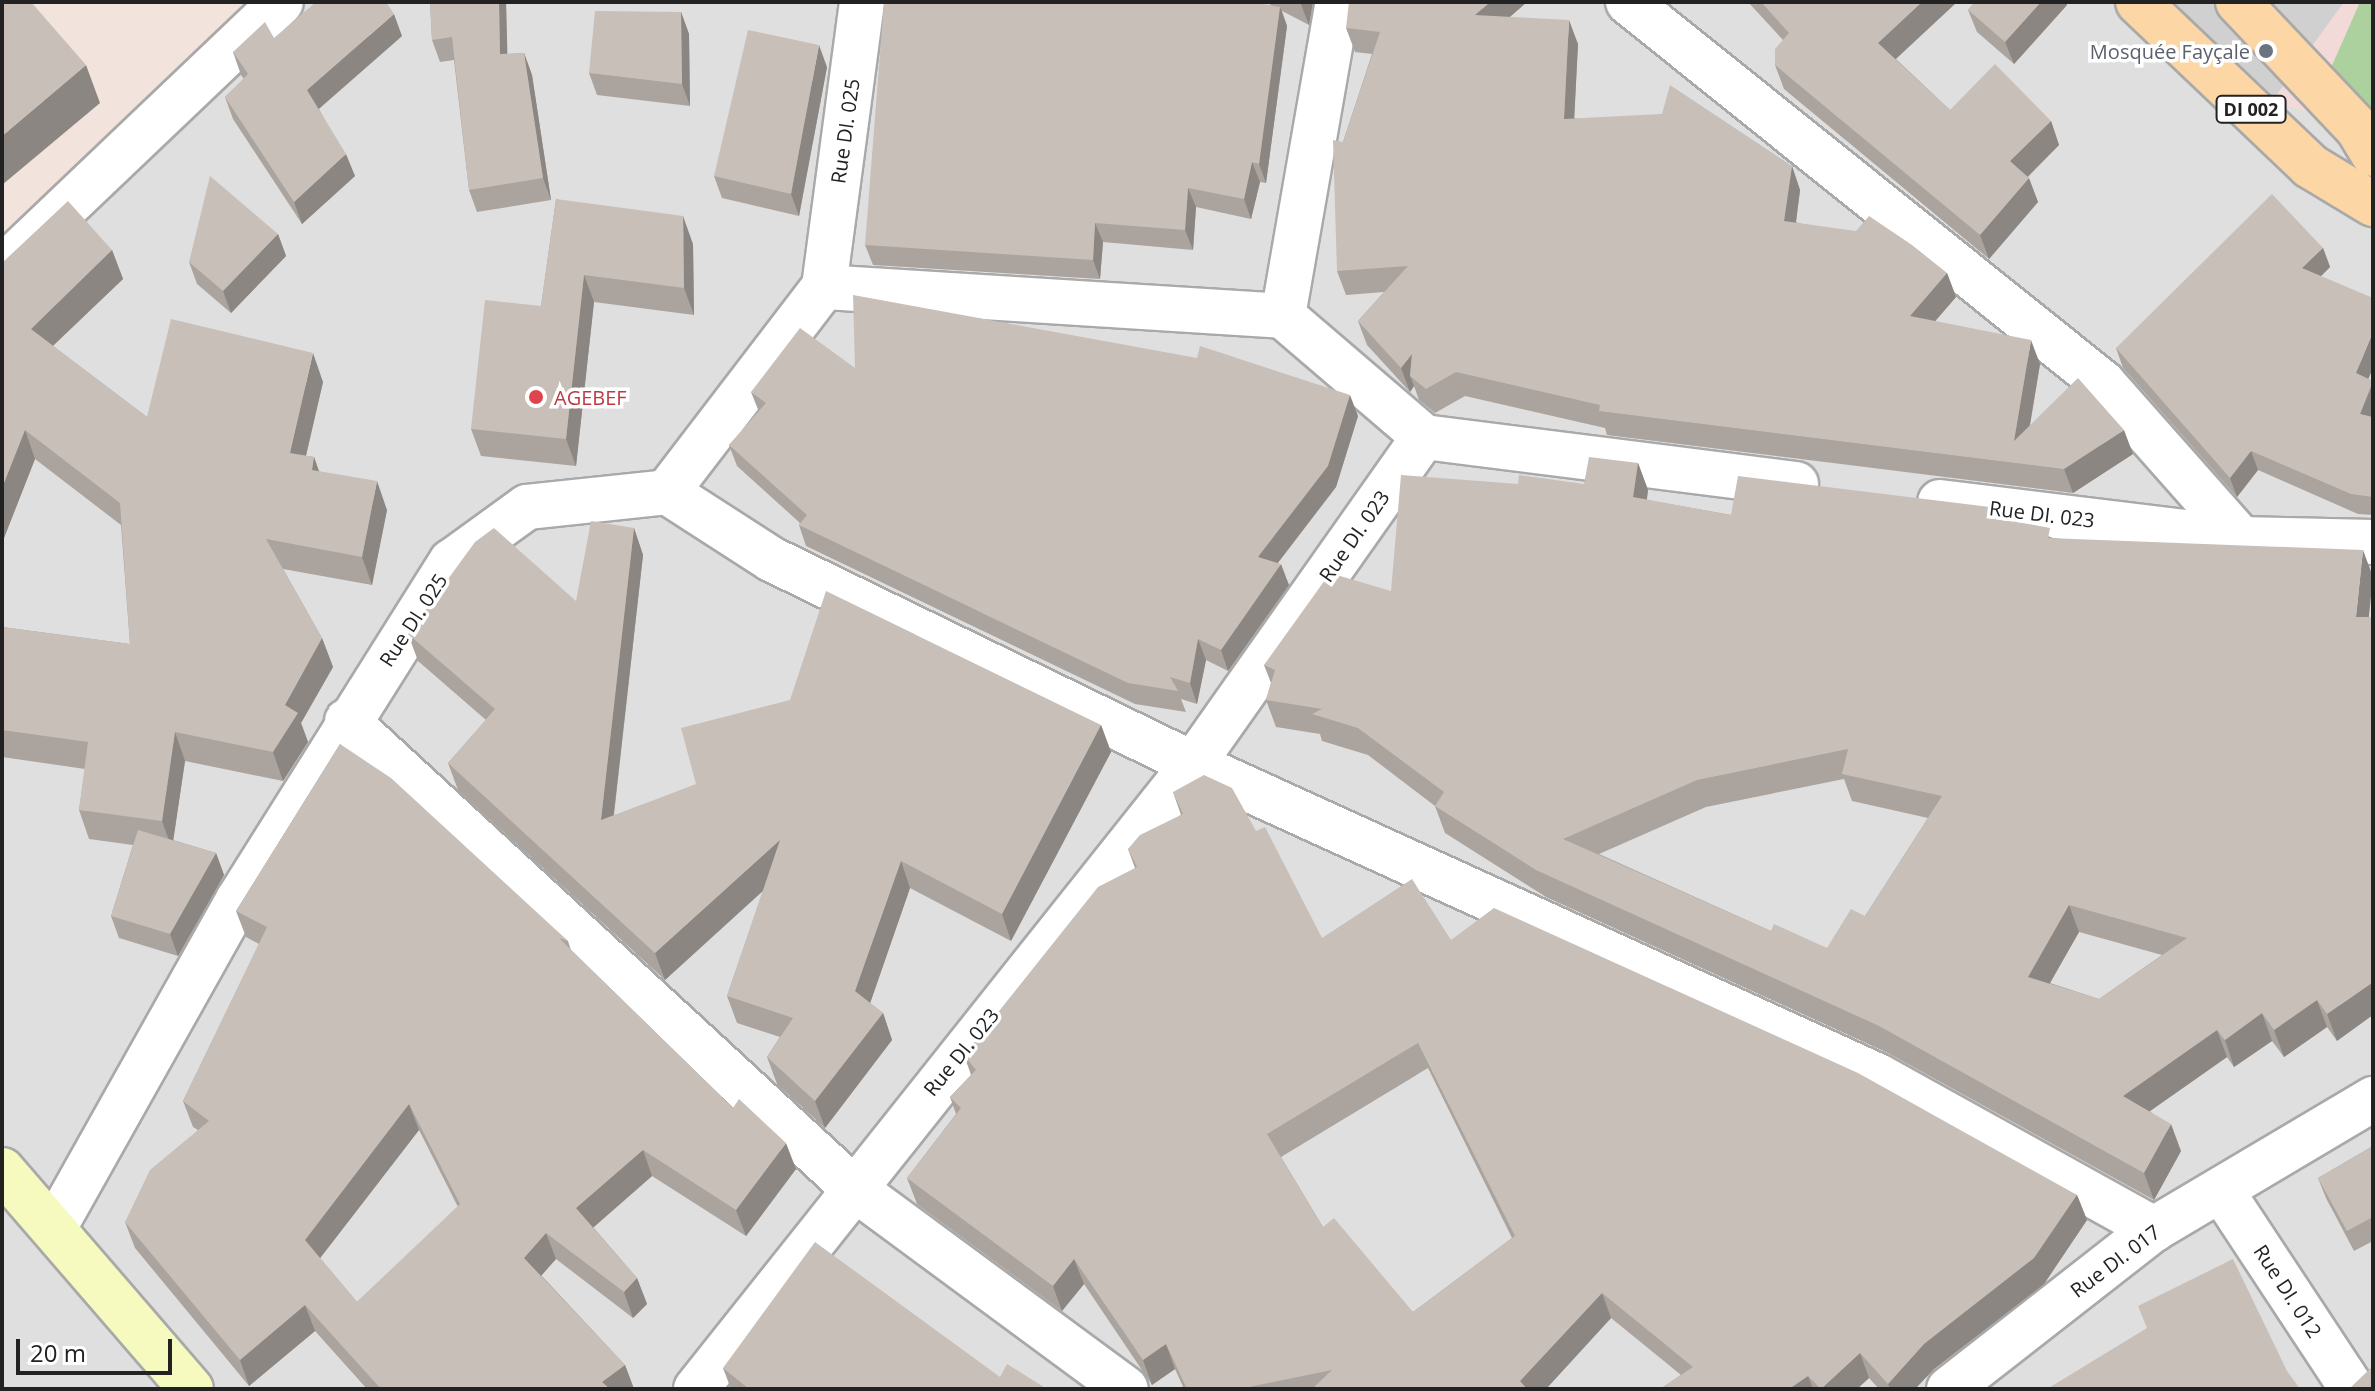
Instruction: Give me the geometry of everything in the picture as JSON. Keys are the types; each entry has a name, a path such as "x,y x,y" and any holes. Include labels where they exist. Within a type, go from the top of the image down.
{"main road":[{"name":"DI 002","path":"2138,2 2310,166 2373,204"},
{"name":"DI 002","path":"2238,2 2358,129 2373,154"},
{"path":"2,1170 191,1389"}],"street":[{"path":"2,268 281,2"},
{"name":"Rue DI. 025","path":"54,1228 347,721 451,562 527,507 667,492 824,287 862,2"},
{"path":"1283,316 1338,2"},
{"path":"1628,2 2103,383 2241,539"},
{"path":"824,287 1283,316 1424,437 1832,488"},
{"name":"Rue DI. 023","path":"696,1389 852,1187 1193,764 1424,437"},
{"path":"667,492 771,559 1193,764 1878,1076 2154,1229"},
{"name":"Rue DI. 023","path":"1895,496 2241,539 2373,542"},
{"path":"347,721 852,1187 1126,1389"},
{"name":"Rue DI. 017","path":"1963,1385 2154,1229 2223,1193 2373,1099"},
{"name":"Rue DI. 012","path":"2223,1193 2352,1389"}],"shaded area":[{"path":"2,2 255,2 2,242"},
{"path":"255,2 2360,2 2311,113 2373,177 2373,1389 2,1389 2,242"},
{"name":"Mosquée Fayçale","path":"2174,2 2360,2 2311,113 2272,101"},
{"name":"Mosquée Fayçale","path":"2174,2 2344,2 2272,101"}],"green space":[{"path":"2360,2 2373,2 2373,177 2311,113"}],"building":[{"path":"2,2 31,2 86,65 2,136"},
{"path":"316,2 386,2 394,14 307,90 346,154 294,202 225,97 248,74 233,52 265,22 274,38"},
{"path":"430,2 499,2 500,54 524,53 543,178 469,190 452,37 432,40"},
{"path":"884,2 1253,2 1280,7 1259,164 1252,162 1244,199 1188,188 1185,230 1095,223 1093,260 865,245"},
{"path":"1349,2 1490,2 1475,15 1569,20 1564,119 1662,114 1670,85 1792,166 1784,221 1856,231 1869,216 1947,273 1910,316 2031,340 2014,441 2078,378 2124,430 2064,469 1599,411 1600,405 1456,372 1426,389 1410,376 1412,354 1401,368 1358,321 1408,266 1337,271 1333,140 1343,142 1380,32 1346,28"},
{"path":"1761,2 1922,2 1878,43 1950,110 1995,64 2051,121 2010,161 2029,178 1980,235 1775,65 1775,49 1789,33"},
{"path":"1975,2 2041,2 2005,42 1968,10"},
{"path":"595,11 681,12 682,84 589,73"},
{"path":"748,30 819,45 791,194 714,176"},
{"path":"210,176 278,234 223,291 189,262"},
{"path":"2272,194 2323,248 2302,268 2373,298 2373,332 2356,373 2373,381 2360,414 2373,417 2373,497 2351,494 2251,451 2230,478 2116,348"},
{"path":"556,199 683,216 684,288 584,275 566,439 471,429 485,300 541,306"},
{"path":"68,201 112,250 31,329 147,417 171,319 313,353 290,453 314,457 312,470 377,481 362,557 266,539 322,638 285,705 298,713 273,752 175,732 162,821 79,810 88,742 2,730 2,627 130,644 120,503 25,430 2,488 2,263"},
{"path":"853,295 1197,358 1200,346 1350,395 1328,466 1258,557 1281,564 1221,650 1198,639 1190,683 1170,677 1178,691 1128,683 799,525 807,515 729,445 766,403 751,392 800,328 855,368"},
{"path":"1589,457 1638,463 1633,497 1731,515 1738,476 1998,508 1986,516 2050,528 2048,538 2363,550 2356,617 2373,617 2373,982 2327,1014 2317,1000 2274,1030 2262,1013 2225,1040 2217,1030 2123,1096 2171,1124 2144,1173 1879,1026 1536,870 1435,806 1444,792 1358,728 1312,714 1322,709 1266,700 1275,670 1264,665 1330,573 1391,591 1401,475 1518,484 1519,475 1584,484","holes":["1848,749 1842,774 1942,796 1865,916 1851,909 1827,948 1774,924 1771,931 1563,839 1697,780","2069,905 2187,938 2099,999 2028,977"]},
{"path":"591,521 634,528 601,820 696,784 681,728 790,700 826,591 1101,725 1002,914 901,861 855,991 883,1013 815,1101 767,1057 793,1018 727,996 780,840 655,953 448,763 495,709 408,634 475,542 494,528 576,601"},
{"path":"340,744 391,778 568,941 559,938 733,1108 739,1099 786,1143 736,1210 643,1150 576,1208 637,1278 624,1292 546,1233 524,1258 625,1365 602,1382 610,1389 381,1389 305,1305 240,1360 125,1222 150,1170 209,1121 183,1101 267,927 236,911","holes":["409,1104 460,1204 357,1302 305,1240"]},
{"path":"1204,775 1232,788 1256,831 1265,827 1322,938 1412,879 1451,940 1494,908 1858,1073 2077,1195 2034,1258 1924,1344 1888,1384 1860,1353 1821,1389 1808,1376 1789,1389 1660,1389 1693,1367 1602,1293 1520,1381 1527,1389 1312,1389 1332,1370 1239,1389 1187,1389 1166,1344 1143,1360 1074,1259 1053,1286 907,1178 961,1108 950,1097 976,1070 964,1055 1098,887 1137,867 1128,849 1140,835 1183,814 1173,792","holes":["1418,1043 1515,1236 1413,1312 1334,1218 1323,1227 1267,1134"]},
{"path":"138,830 216,853 170,934 111,916"},
{"path":"2373,1146 2373,1221 2371,1218 2347,1231 2318,1178"},
{"path":"815,1242 1000,1377 1007,1364 1047,1389 749,1389 723,1368"},
{"path":"2233,1259 2287,1371 2300,1389 2047,1389 2147,1328 2138,1306"},
{"path":"2373,1366 2373,1389 2349,1389"}],"place":[{"name":"Mosquée Fayçale","path":"2266,51"},
{"name":"AGEBEF","path":"536,397"}]}
